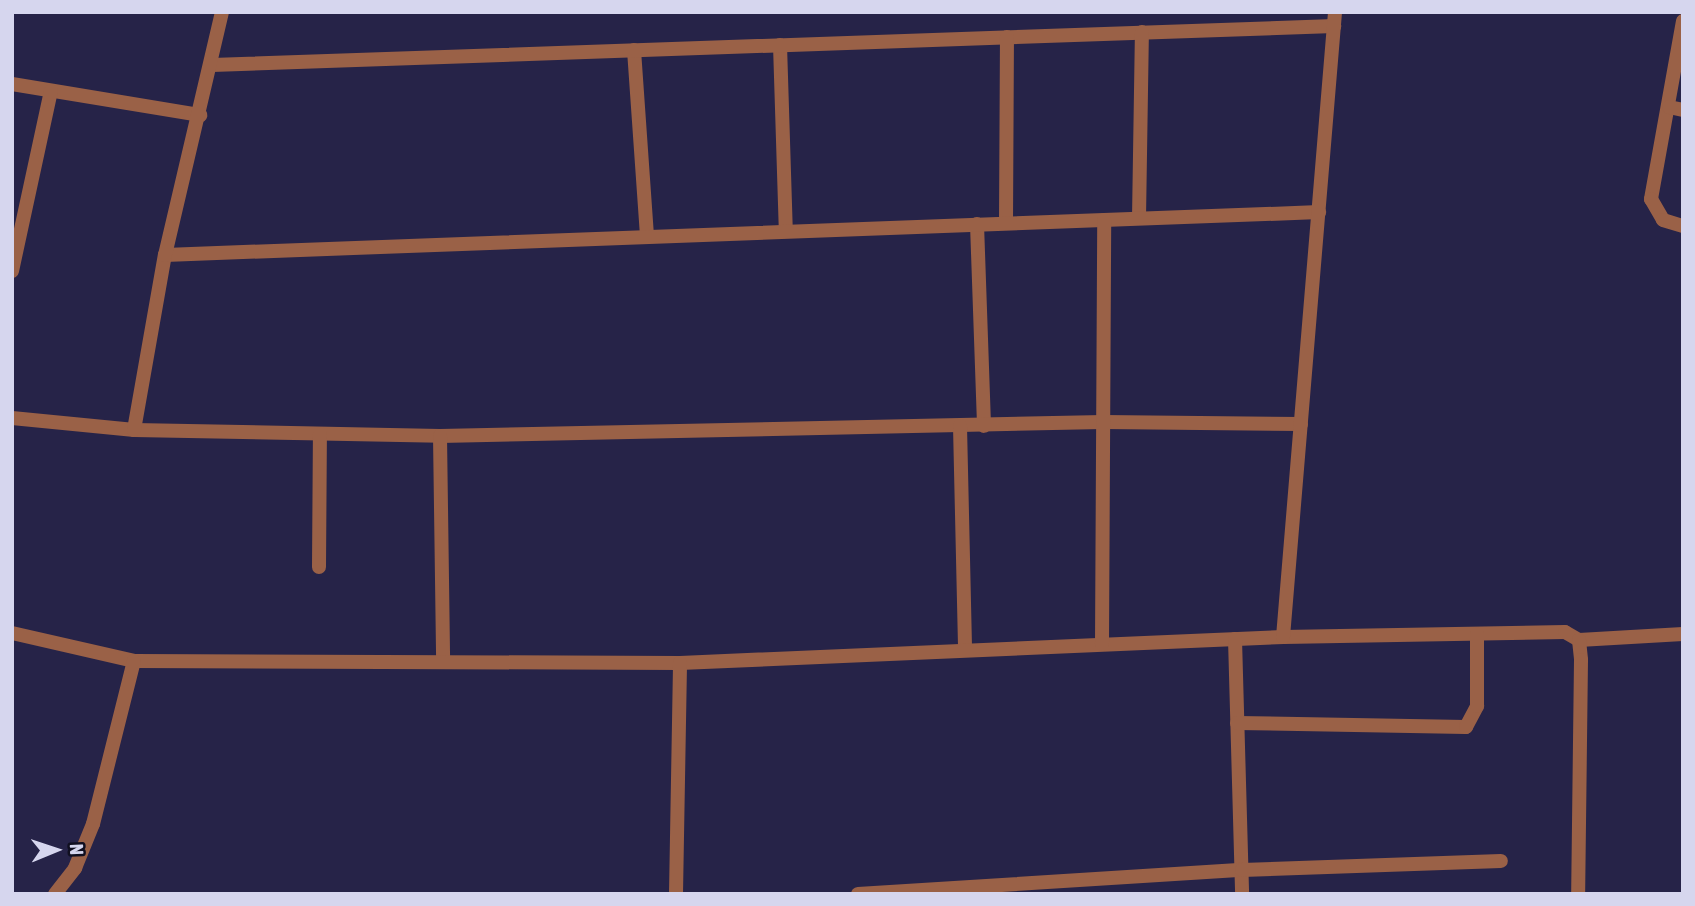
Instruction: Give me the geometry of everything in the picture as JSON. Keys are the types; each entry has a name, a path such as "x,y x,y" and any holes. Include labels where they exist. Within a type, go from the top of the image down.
{"street":[{"path":"134,430 166,255 212,65 222,12"},
{"path":"212,65 1142,32 1335,19 1283,637"},
{"path":"1683,21 1676,109 1652,207 1663,220 1683,226"},
{"path":"1139,218 1142,32"},
{"path":"1006,223 1007,37"},
{"path":"780,45 786,231"},
{"path":"634,50 647,236"},
{"path":"12,84 200,115"},
{"path":"12,271 51,91"},
{"path":"166,255 1318,212"},
{"path":"1102,644 1104,220"},
{"path":"977,224 984,426"},
{"path":"12,418 134,430 440,436 1102,422 1301,424"},
{"path":"960,426 965,649"},
{"path":"319,567 320,433"},
{"path":"440,436 443,662"},
{"path":"12,633 134,661 680,663 1283,637 1565,632 1579,640 1683,634"},
{"path":"1237,723 1466,727 1477,706 1477,634"},
{"path":"1235,639 1242,894"},
{"path":"1578,894 1579,640"},
{"path":"55,894 75,868 93,824 134,661"},
{"path":"676,894 680,663"},
{"path":"858,894 1242,870 1501,861"}]}
